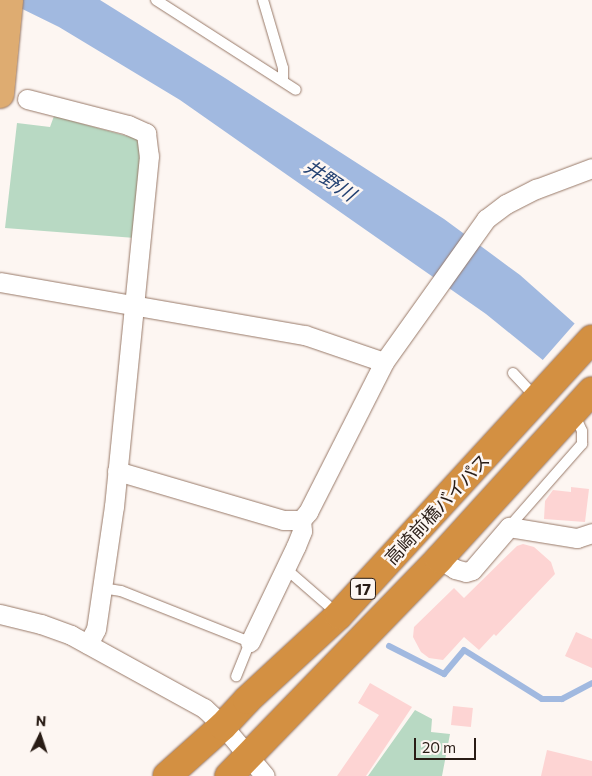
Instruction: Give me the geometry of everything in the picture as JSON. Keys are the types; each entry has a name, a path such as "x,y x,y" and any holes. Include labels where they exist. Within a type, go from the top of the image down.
{"highway":[{"name":"高崎前橋バイパス","path":"167,776 223,726 247,700 340,615 592,339"},
{"name":"高崎前橋バイパス","path":"229,776 258,770 439,558 592,391"}],"main road":[{"path":"0,94 9,0"}],"street":[{"path":"27,99 128,125 146,133 149,156 118,471 96,629 88,644"},
{"path":"250,642 302,531 301,520 308,512 384,362 430,296 486,220 506,204 536,189 592,168"},
{"path":"0,282 134,303 304,335 384,362"},
{"path":"118,471 283,520 301,520"},
{"path":"439,558 455,569 466,572 472,570 510,527 577,538 592,532"},
{"path":"0,614 41,624 71,635 204,708 223,726 258,770"}],"lane":[{"path":"156,0 296,90"},
{"path":"263,0 283,68 283,81"},
{"path":"513,373 542,394"},
{"path":"510,527 582,444 582,431 574,412"},
{"path":"285,568 340,615"},
{"path":"102,588 121,591 250,642 236,676"}],"green space":[{"path":"54,116 138,139 142,157 135,238 5,228 17,123 50,127"},
{"path":"415,710 432,719 431,732 450,734 442,776 368,776"}],"water":[{"name":"井野川","path":"4,0 100,0 444,219 520,275 592,339 592,400 486,314 180,100 59,27"}],"pier":[{"path":"576,322 592,336 592,402 541,362"}],"building":[{"path":"571,487 589,489 585,522 544,519 545,501 553,490 571,492"},
{"path":"523,544 534,547 551,562 555,574 496,636 494,634 479,650 464,637 443,660 429,658 421,652 413,637 414,627 454,588 464,598 517,546"},
{"path":"576,632 592,639 592,668 565,656"},
{"path":"370,683 412,707 366,776 337,776 379,715 358,703"},
{"path":"453,706 473,708 471,727 451,725"},
{"path":"547,750 592,761 592,776 541,776"}],"waterway":[{"path":"389,646 444,674 464,650 542,699 562,699 592,683"}]}
